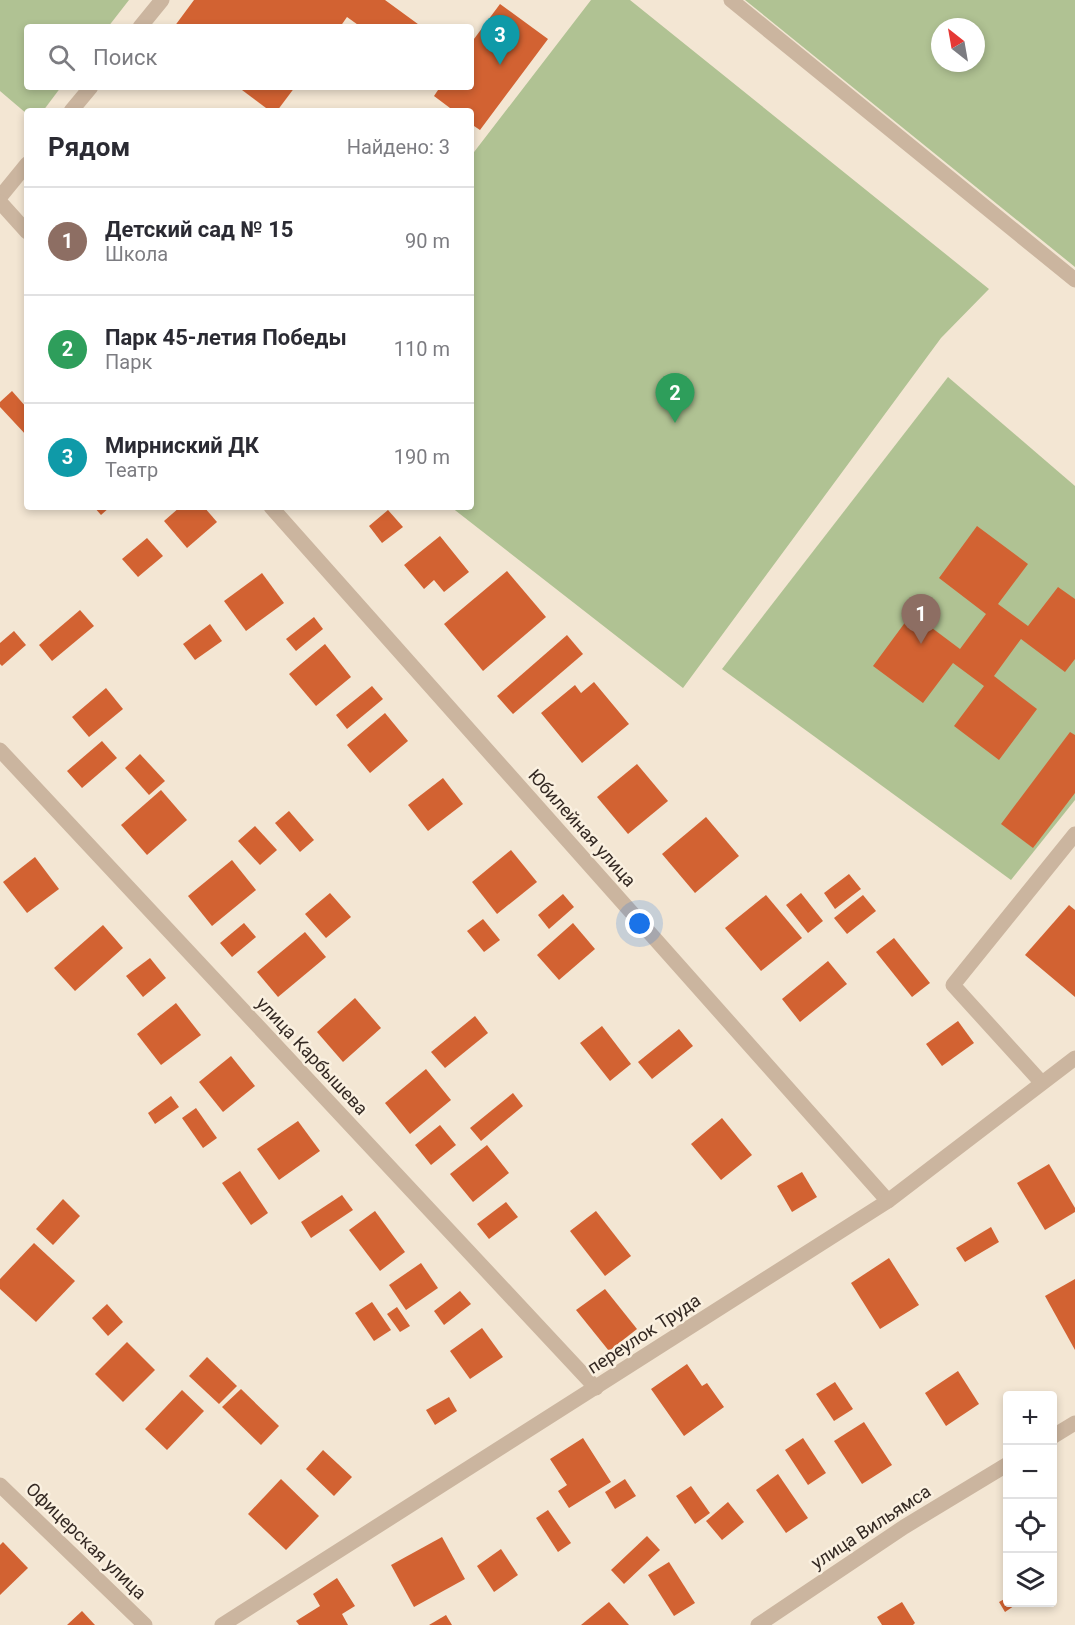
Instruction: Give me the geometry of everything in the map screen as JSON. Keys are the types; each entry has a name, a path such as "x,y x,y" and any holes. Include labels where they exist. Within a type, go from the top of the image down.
{"street":[{"path":"142,24 162,0"},
{"path":"731,0 1075,280"},
{"path":"74,108 88,90"},
{"path":"0,197 24,168"},
{"path":"0,202 24,229"},
{"name":"Юбилейная улица","path":"274,510 888,1201"},
{"name":"улица Карбышева","path":"0,750 596,1388"},
{"path":"1041,1082 953,985 1075,834"},
{"name":"переулок Труда","path":"222,1625 888,1201 1075,1058"},
{"path":"1057,1435 1075,1424"},
{"name":"улица Вильямса","path":"758,1625 904,1527 1003,1467"},
{"name":"Офицерская улица","path":"0,1485 145,1625"}],"green space":[{"path":"0,0 129,0 110,24 24,24 24,90 59,90 45,108 24,108 24,111 0,91"},
{"path":"591,0 630,0 989,289 941,338 683,688 455,510 474,510 474,152"},
{"path":"745,0 1075,0 1075,267"},
{"path":"948,377 1075,486 1075,800 1011,880 722,669"}],"building":[{"path":"194,0 385,0 418,24 357,24 347,17 342,24 176,24"},
{"path":"500,4 548,39 480,130 474,126 474,108 450,108 434,96 438,90 474,90 474,39"},
{"path":"242,90 293,90 279,108 266,108"},
{"path":"12,391 24,405 24,433 0,407 0,402"},
{"path":"97,510 107,510 101,515"},
{"path":"177,510 207,510 217,522 187,548 164,521"},
{"path":"388,510 403,527 382,543 369,526"},
{"path":"977,526 1028,564 998,604 1028,626 1058,587 1075,599 1075,659 1065,672 1021,639 994,676 1037,709 999,760 954,726 984,686 953,663 923,703 873,666 912,613 960,649 986,614 939,578"},
{"path":"440,536 469,572 444,592 434,580 424,589 404,565"},
{"path":"147,538 163,556 138,577 122,559"},
{"path":"507,571 546,617 483,671 444,624"},
{"path":"262,573 284,603 246,631 224,601"},
{"path":"80,610 94,626 52,661 39,645"},
{"path":"314,617 323,629 296,651 286,639"},
{"path":"210,624 222,641 195,660 183,644"},
{"path":"14,631 26,645 2,666 0,664 0,643"},
{"path":"567,635 583,654 513,714 497,696"},
{"path":"325,644 351,677 316,706 289,674"},
{"path":"594,682 629,724 582,763 541,713 575,685 581,693"},
{"path":"372,686 383,699 347,729 336,715"},
{"path":"106,688 123,709 89,737 72,717"},
{"path":"385,713 408,741 370,773 347,745"},
{"path":"1070,732 1075,735 1075,793 1033,848 1001,824"},
{"path":"102,741 117,758 82,788 67,771"},
{"path":"140,754 165,781 149,795 125,768"},
{"path":"637,764 668,801 628,834 597,797"},
{"path":"443,778 463,804 428,831 408,805"},
{"path":"161,790 187,820 147,855 121,825"},
{"path":"289,811 314,840 300,852 275,823"},
{"path":"706,817 739,856 695,893 662,854"},
{"path":"255,826 277,850 260,865 238,841"},
{"path":"511,850 537,882 497,914 472,882"},
{"path":"35,857 59,889 27,913 3,882"},
{"path":"232,860 256,890 212,926 188,896"},
{"path":"849,874 861,889 835,909 824,893"},
{"path":"330,893 351,917 326,938 305,914"},
{"path":"801,893 823,921 808,933 786,905"},
{"path":"563,894 574,907 549,929 538,915"},
{"path":"766,895 802,938 761,971 725,928"},
{"path":"863,895 876,911 847,934 834,918"},
{"path":"1069,905 1075,910 1075,997 1025,955"},
{"path":"483,919 500,940 484,952 467,931"},
{"path":"244,923 256,937 232,957 220,943"},
{"path":"573,923 595,949 559,980 537,955"},
{"path":"103,925 123,948 75,991 54,968"},
{"path":"305,932 326,957 278,997 257,972"},
{"path":"894,938 930,983 912,997 876,952"},
{"path":"150,958 166,978 143,997 126,976"},
{"path":"828,961 847,984 800,1022 782,999"},
{"path":"355,998 381,1028 343,1062 317,1032"},
{"path":"176,1003 201,1035 161,1065 137,1034"},
{"path":"475,1016 488,1033 445,1068 431,1052"},
{"path":"958,1021 974,1043 942,1066 926,1044"},
{"path":"602,1026 631,1064 610,1081 580,1043"},
{"path":"679,1029 693,1046 652,1079 638,1062"},
{"path":"231,1056 255,1086 223,1112 199,1082"},
{"path":"426,1069 451,1100 410,1134 385,1103"},
{"path":"513,1093 523,1106 481,1141 470,1128"},
{"path":"171,1096 179,1107 155,1124 148,1113"},
{"path":"196,1108 217,1138 203,1148 182,1118"},
{"path":"722,1118 752,1155 721,1180 691,1144"},
{"path":"298,1121 320,1151 279,1180 257,1149"},
{"path":"440,1125 456,1145 431,1165 415,1145"},
{"path":"487,1145 509,1173 473,1202 450,1174"},
{"path":"1049,1164 1075,1208 1075,1212 1045,1230 1017,1183"},
{"path":"240,1171 268,1213 251,1225 222,1183"},
{"path":"802,1172 817,1197 792,1212 777,1186"},
{"path":"342,1195 353,1210 311,1238 301,1222"},
{"path":"63,1199 80,1216 53,1245 36,1229"},
{"path":"506,1202 518,1217 489,1239 477,1224"},
{"path":"375,1211 405,1252 380,1271 349,1230"},
{"path":"596,1211 631,1256 605,1276 570,1231"},
{"path":"991,1227 999,1242 965,1262 956,1248"},
{"path":"34,1243 75,1281 36,1322 0,1289 0,1279"},
{"path":"889,1258 919,1305 880,1329 851,1283"},
{"path":"421,1263 438,1288 406,1310 389,1285"},
{"path":"1075,1279 1075,1350 1045,1296"},
{"path":"605,1289 637,1329 609,1351 576,1310"},
{"path":"460,1291 471,1304 444,1325 434,1311"},
{"path":"372,1302 391,1330 374,1341 355,1313"},
{"path":"107,1304 123,1322 108,1336 92,1318"},
{"path":"397,1307 410,1326 400,1332 387,1314"},
{"path":"482,1328 503,1357 470,1379 450,1351"},
{"path":"127,1342 155,1370 123,1402 95,1374"},
{"path":"207,1357 237,1386 219,1404 189,1376"},
{"path":"687,1364 702,1386 707,1383 724,1407 684,1436 651,1389"},
{"path":"958,1371 979,1404 946,1426 925,1393"},
{"path":"835,1382 853,1409 834,1421 816,1394"},
{"path":"241,1389 279,1426 261,1445 222,1407"},
{"path":"182,1390 204,1411 167,1450 145,1429"},
{"path":"449,1397 457,1411 435,1425 426,1410"},
{"path":"864,1422 892,1465 862,1484 834,1441"},
{"path":"583,1438 611,1482 569,1508 558,1491 567,1485 550,1459"},
{"path":"803,1438 826,1473 808,1485 785,1450"},
{"path":"323,1450 352,1477 334,1496 306,1469"},
{"path":"778,1474 808,1518 786,1533 756,1490"},
{"path":"281,1479 319,1516 286,1550 248,1514"},
{"path":"625,1479 636,1496 615,1509 605,1492"},
{"path":"691,1486 710,1513 695,1524 676,1496"},
{"path":"728,1502 744,1522 722,1540 706,1521"},
{"path":"548,1510 571,1543 558,1552 536,1518"},
{"path":"647,1536 660,1550 624,1584 611,1570"},
{"path":"442,1537 465,1579 414,1607 391,1565"},
{"path":"3,1542 28,1568 0,1595 0,1545"},
{"path":"501,1549 518,1575 494,1592 477,1566"},
{"path":"669,1562 695,1603 674,1616 648,1575"},
{"path":"337,1578 355,1606 342,1614 348,1625 299,1625 296,1621 320,1606 313,1594"},
{"path":"1003,1600 1003,1607 1012,1607 1005,1612 999,1602"},
{"path":"609,1602 629,1625 581,1625"},
{"path":"902,1602 915,1623 913,1625 882,1625 877,1617"},
{"path":"82,1611 95,1625 67,1625"},
{"path":"446,1615 452,1625 429,1625"}],"place":[{"name":"Мирниский ДК","path":"500,65"},
{"name":"Парк 45-летия Победы","path":"675,423"},
{"name":"Детский сад № 15","path":"921,644"}]}
